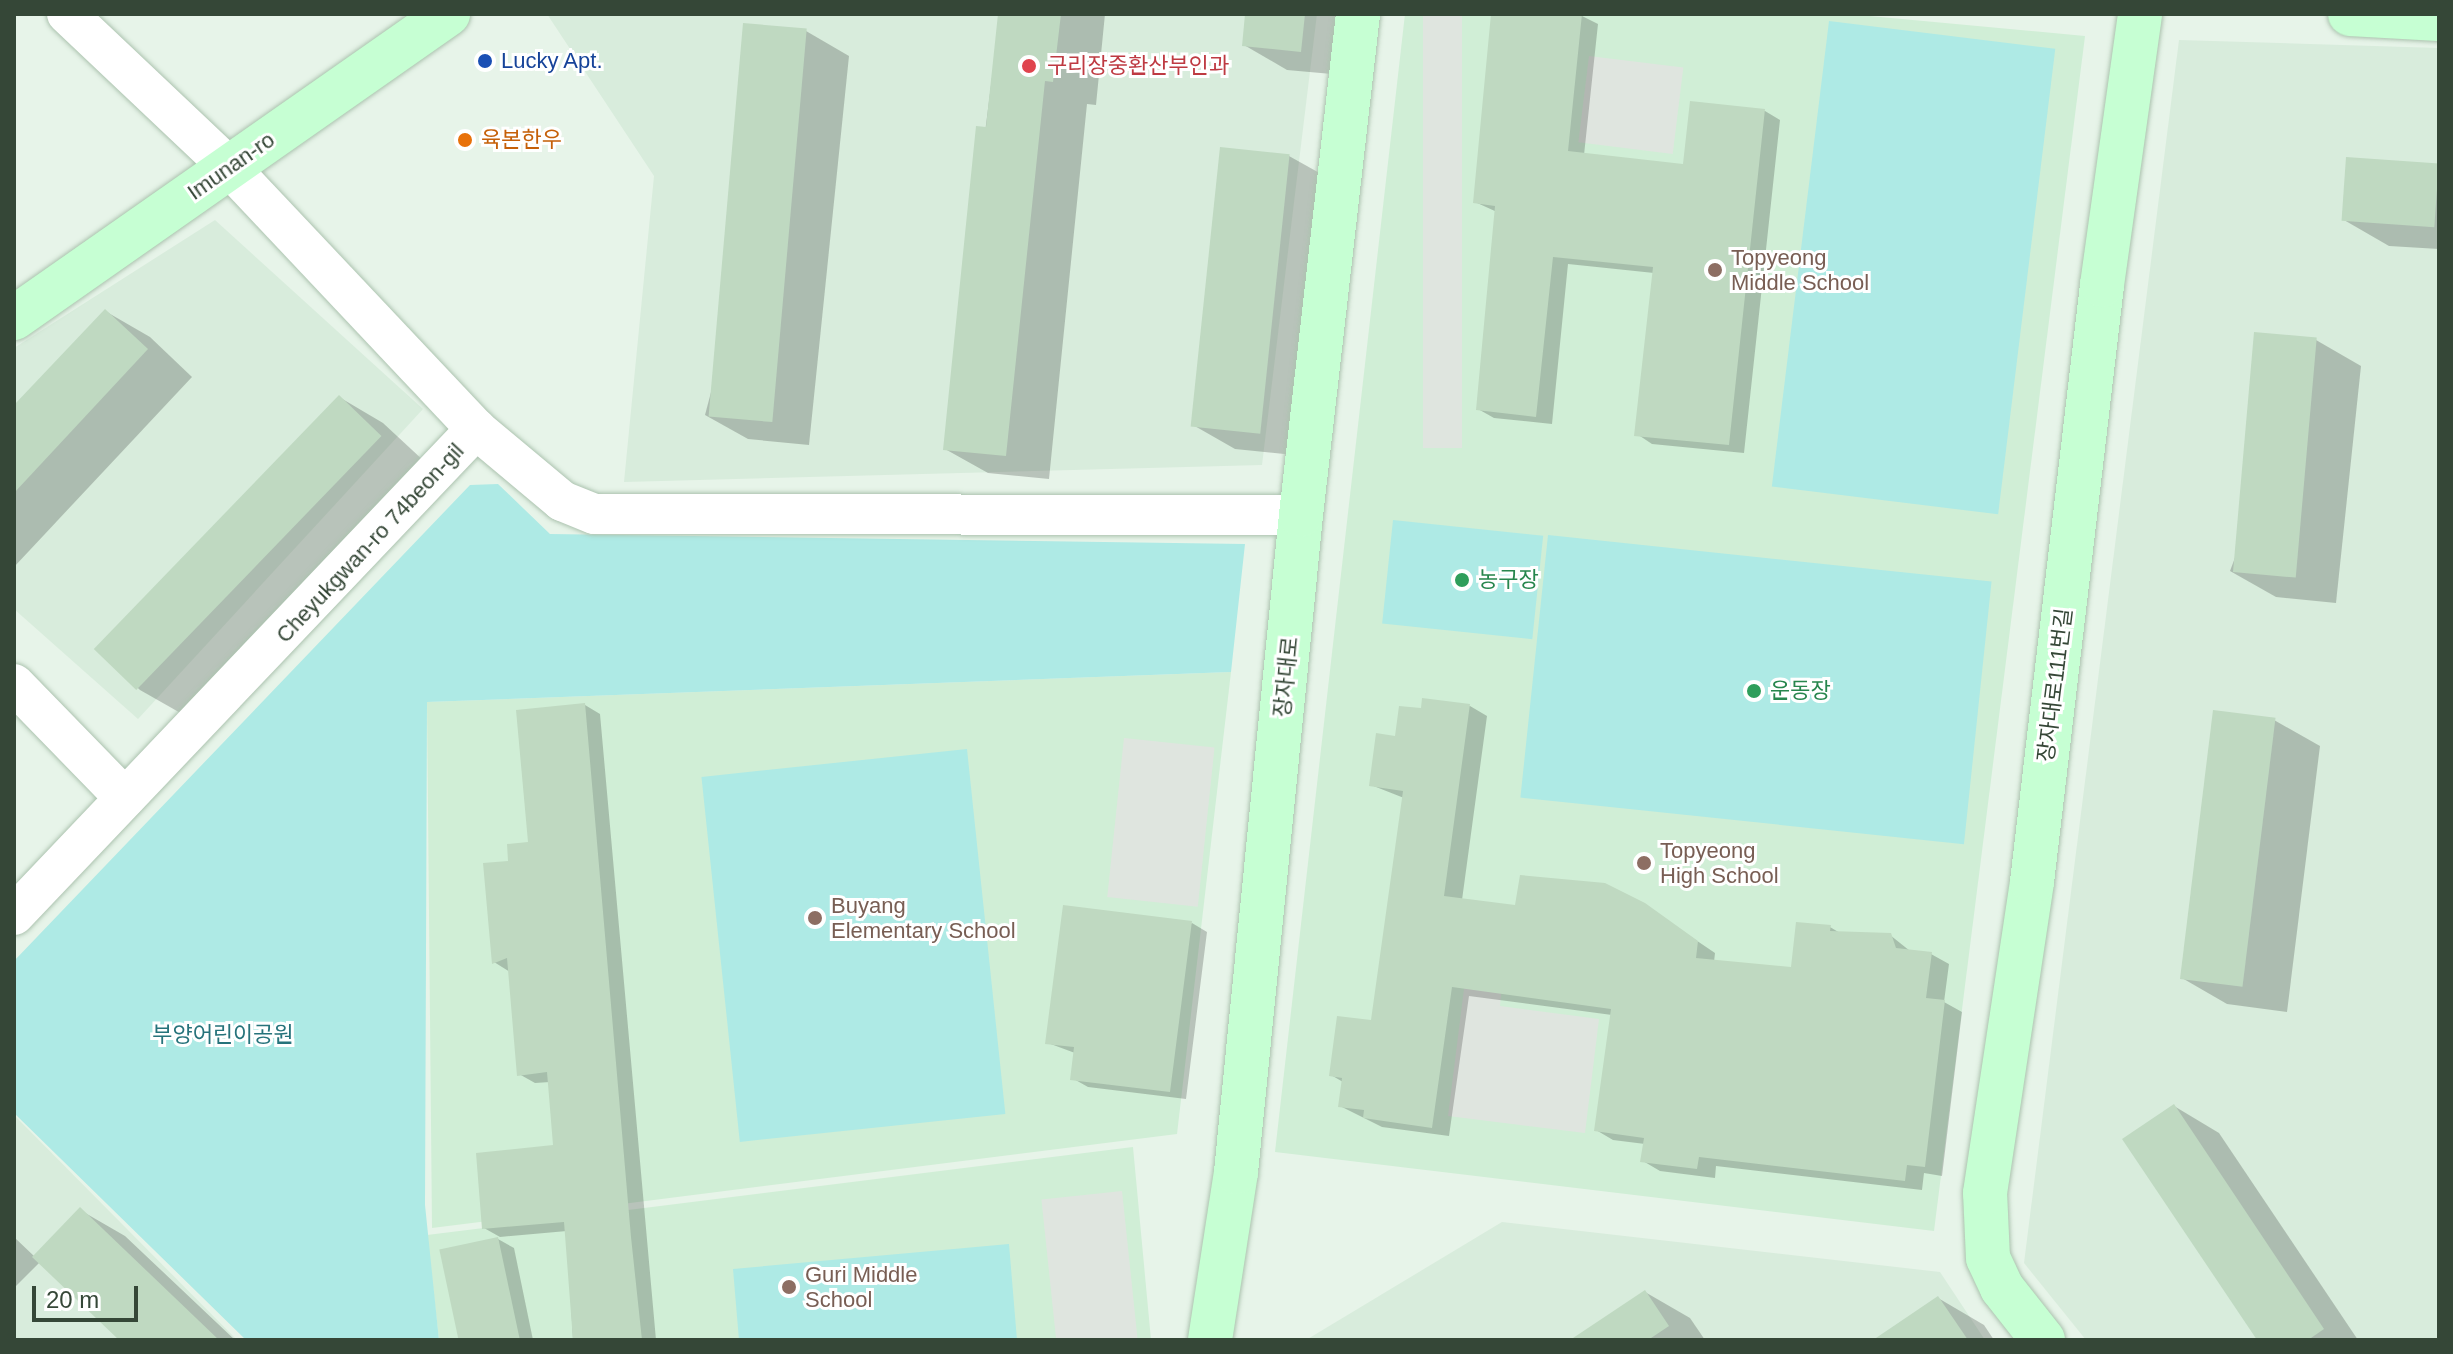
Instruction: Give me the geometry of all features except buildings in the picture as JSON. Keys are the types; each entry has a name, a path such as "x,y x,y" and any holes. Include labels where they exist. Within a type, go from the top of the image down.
{"street":[{"name":"Cheyukgwan-ro 74beon-gil","path":"14,915 258,664 476,429 229,167 67,14"},
{"name":"Imunan-ro","path":"14,318 448,14"},
{"name":"장자대로","path":"1210,1340 1236,1172 1301,515 1358,14"},
{"name":"장자대로111번길","path":"2043,1340 2002,1288 1988,1258 1985,1193 2032,882 2102,285 2140,14"},
{"path":"2350,14 2420,18"},
{"path":"476,429 562,501 595,514 1301,515"},
{"path":"14,684 125,798"}],"shaded area":[{"path":"547,14 1317,14 1262,465 624,482 654,176"},
{"path":"1405,14 1848,14 2085,36 1934,1231 1275,1152"},
{"path":"1423,14 1462,14 1462,448 1423,448"},
{"path":"2179,40 2439,48 2439,1340 2086,1340 2024,1263"},
{"path":"1589,56 1683,68 1673,154 1578,142"},
{"path":"215,220 423,409 138,719 14,609 14,348"},
{"name":"Buyang Elementary School","path":"1231,672 1177,1134 432,1228 427,702"},
{"path":"1124,738 1215,748 1198,907 1107,897"},
{"path":"1465,981 1502,985 1500,1006 1599,1019 1585,1133 1448,1116"},
{"path":"14,1115 237,1340 14,1340"},
{"name":"Guri Middle School","path":"1133,1147 1151,1340 439,1340 427,1235"},
{"path":"1122,1191 1138,1340 1056,1340 1041,1199"},
{"path":"1502,1222 1940,1272 1985,1340 1306,1340"}],"green space":[{"path":"1829,21 2055,49 1998,514 1772,487"},
{"name":"부양어린이공원","path":"498,484 550,534 1245,544 1231,672 427,702 425,1205 439,1340 246,1340 14,1113 14,961 470,485"},
{"name":"농구장","path":"1393,520 1543,536 1532,639 1382,623"},
{"name":"운동장","path":"1548,535 1992,582 1964,844 1520,798"},
{"path":"967,749 1005,1114 740,1142 701,777"},
{"path":"1009,1244 1017,1340 739,1340 733,1269"}],"place":[{"name":"Lucky Apt.","path":"485,61"},
{"name":"구리장중환산부인과","path":"1029,66"},
{"name":"육본한우","path":"465,140"},
{"name":"Topyeong Middle School","path":"1715,270"},
{"name":"농구장","path":"1462,580"},
{"name":"운동장","path":"1754,691"},
{"name":"Topyeong High School","path":"1644,863"},
{"name":"Buyang Elementary School","path":"815,918"},
{"name":"Guri Middle School","path":"789,1287"}]}
